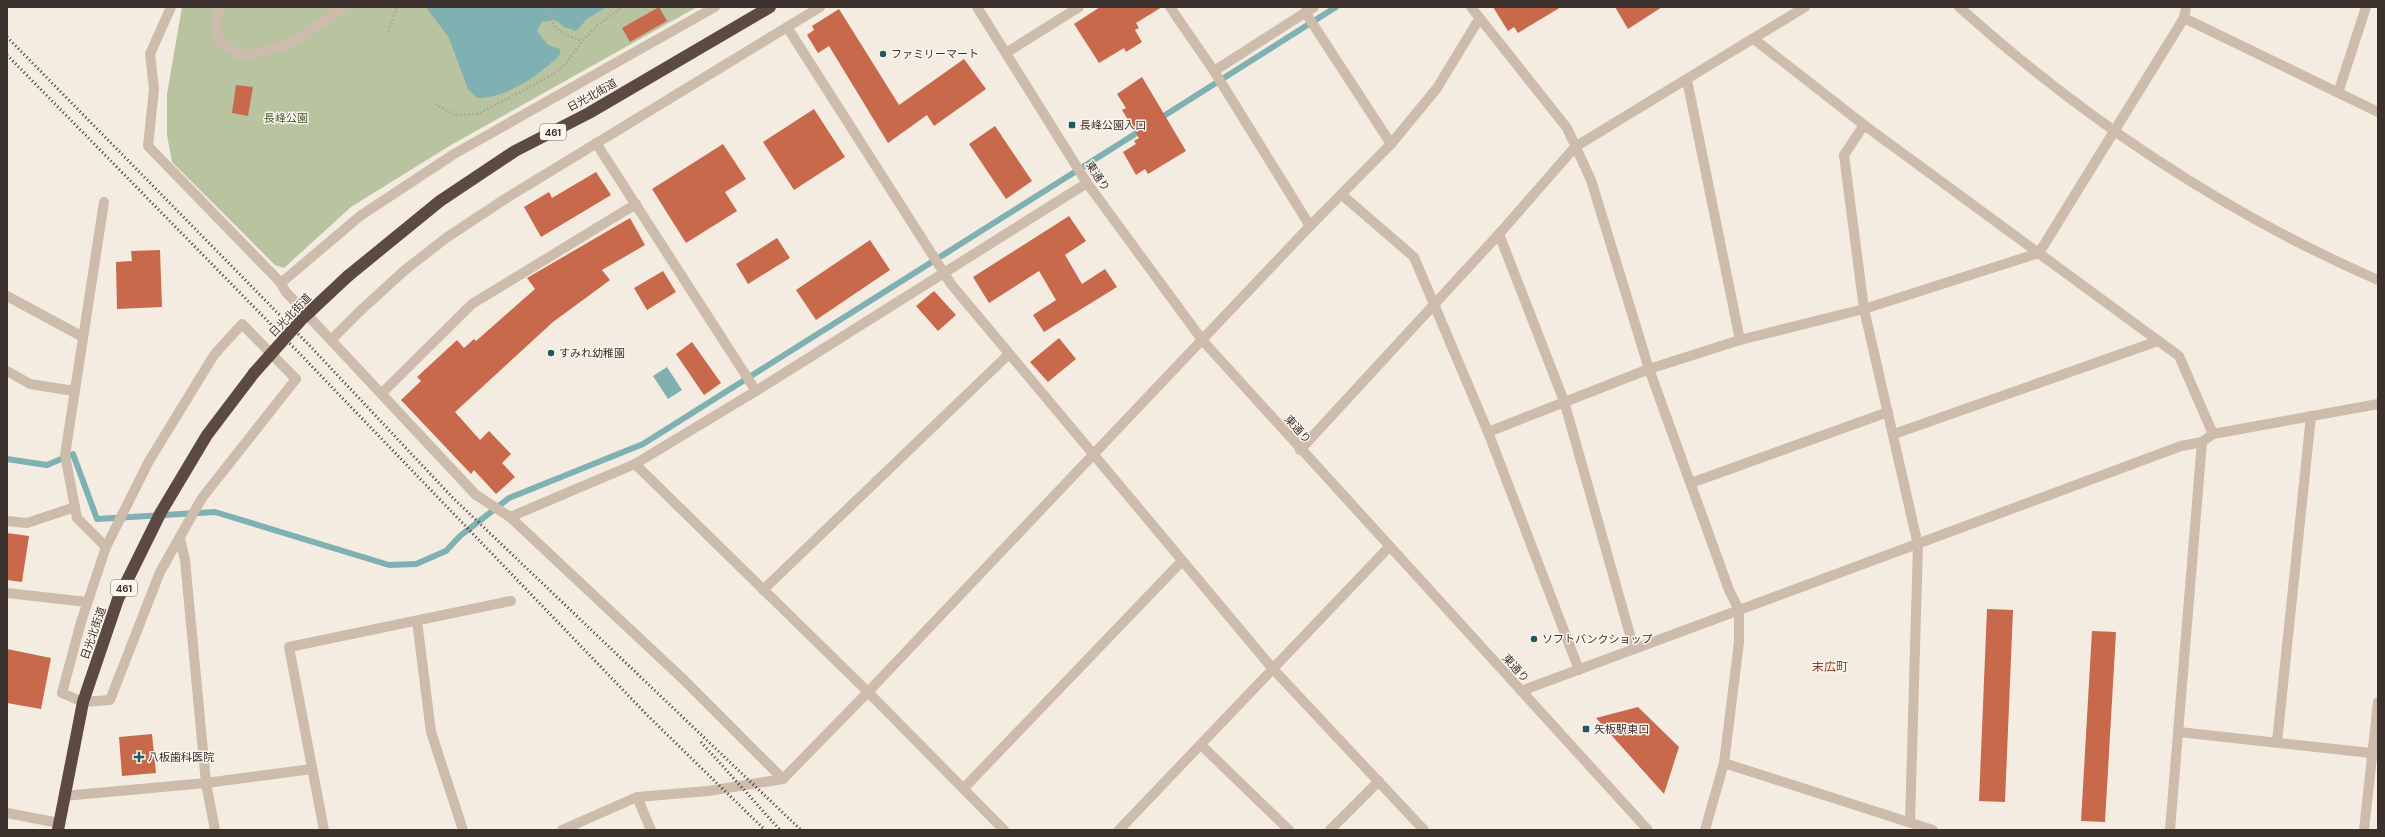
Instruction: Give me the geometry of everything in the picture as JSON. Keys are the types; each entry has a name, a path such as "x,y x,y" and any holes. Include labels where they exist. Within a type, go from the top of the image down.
{"highway":[{"name":"日光北街道","path":"59,827 83,702 118,599 160,512 207,435 254,373 302,319 348,276 440,201 516,151 589,113 770,7"}],"street":[{"path":"171,7 150,54 154,89 148,146 281,283 285,291 332,339 476,495 510,517 684,680 783,779"},
{"path":"220,7 215,26 220,42 239,55 253,54 292,43 345,7"},
{"path":"281,283 360,216 454,154 715,7"},
{"path":"332,339 394,280 446,238 596,143 820,7"},
{"name":"東通り","path":"977,7 1087,183 1202,341 1648,830"},
{"path":"1006,53 1079,7"},
{"path":"1170,7 1214,71 1310,226"},
{"path":"1471,7 1567,128 1591,180 1649,368 1729,590 1739,610 1739,642 1724,763 1705,830"},
{"path":"1300,450 1499,234 1575,147 1805,7"},
{"path":"1959,7 2007,50 2112,131 2233,208 2332,260 2378,280"},
{"path":"1488,432 1649,368 1740,340 1864,309 2040,253 2112,131 2184,18 2185,7"},
{"path":"2338,93 2366,7"},
{"path":"1214,71 1310,10 1391,144"},
{"path":"562,830 637,797 708,791 783,779 868,692 1310,226 1391,144 1437,88 1479,18"},
{"path":"2184,18 2378,112"},
{"path":"787,27 944,273 1009,354 1273,669 1424,830"},
{"path":"1754,39 1864,125 2179,356 2213,434"},
{"path":"1687,80 1740,340"},
{"path":"1864,125 1844,155 1864,309 1894,434 1918,545 1910,822"},
{"path":"596,143 756,391"},
{"path":"510,517 635,464 756,391 1087,183"},
{"path":"1342,195 1414,257 1488,432 1579,670"},
{"path":"104,202 65,455 78,518 106,547"},
{"path":"382,393 472,304 636,204"},
{"path":"1499,234 1564,401 1634,649"},
{"path":"7,296 83,337"},
{"path":"242,324 296,379 213,484 180,538 160,572 138,622 110,700 83,702 62,693 88,602 106,547 153,455 214,355 242,324"},
{"path":"1894,434 2158,342"},
{"path":"763,590 1009,354"},
{"path":"7,372 30,384 74,391"},
{"path":"1521,692 2181,446 2202,442 2213,434 2378,404"},
{"path":"1691,483 1888,412"},
{"path":"2277,742 2312,416"},
{"path":"2170,830 2202,442"},
{"path":"635,464 868,692 1004,830"},
{"path":"7,521 27,524 75,507"},
{"path":"180,538 185,560 206,783 215,830"},
{"path":"1119,830 1389,547"},
{"path":"964,788 1182,561"},
{"path":"7,593 88,602"},
{"path":"324,830 289,646 511,601"},
{"path":"417,621 431,732 463,830"},
{"path":"2364,830 2371,753 2378,702"},
{"path":"2179,732 2371,753"},
{"path":"1201,745 1290,830"},
{"path":"1724,763 1933,830"},
{"path":"64,796 206,783 312,769"},
{"path":"1330,830 1379,781"},
{"path":"637,797 651,830"},
{"path":"7,813 59,827"}],"path":[{"path":"388,32 397,7"},
{"path":"548,7 551,22 556,29 582,41"},
{"path":"435,104 455,115 478,114 550,76 565,64 582,41 598,25 622,7"}],"green space":[{"name":"長峰公園","path":"182,7 697,7 451,145 351,207 284,268 275,265 172,162 167,135 167,94"}],"water":[{"path":"426,7 607,7 587,19 576,31 564,27 555,20 542,22 537,31 548,45 560,49 560,55 542,71 511,90 488,97 477,98 468,89 449,38"},
{"path":"667,367 682,390 668,399 653,376"}],"building":[{"path":"659,7 667,21 630,42 622,28"},
{"path":"1100,7 1162,7 1136,23 1139,28 1135,30 1142,42 1126,52 1124,48 1099,63 1074,24"},
{"path":"1493,7 1561,7 1518,33 1514,27 1508,31"},
{"path":"1615,7 1662,7 1628,29"},
{"path":"839,9 899,105 964,59 986,89 934,126 927,115 888,143 829,46 818,53 807,35 814,30 812,26"},
{"path":"1142,77 1186,151 1148,174 1145,169 1136,175 1123,152 1136,144 1134,141 1139,138 1122,110 1126,108 1117,94"},
{"path":"236,85 253,87 248,116 232,113"},
{"path":"814,109 845,157 794,190 763,142"},
{"path":"995,126 1032,181 1006,199 969,144"},
{"path":"723,144 746,179 725,192 737,211 686,243 652,189"},
{"path":"596,172 611,195 541,237 524,207 549,192 552,198"},
{"path":"1069,216 1086,241 1065,255 1082,284 1105,269 1117,287 1044,332 1033,315 1056,300 1039,271 989,303 973,277"},
{"path":"630,218 645,245 602,270 610,280 553,322 455,412 480,440 489,431 511,454 502,463 515,477 496,494 474,470 471,474 401,400 421,381 417,377 457,340 464,348 474,339 476,341 535,289 527,278"},
{"path":"777,238 790,258 748,284 736,264"},
{"path":"870,240 890,270 816,320 796,290"},
{"path":"160,250 162,307 117,309 116,262 132,261 131,251"},
{"path":"663,271 676,292 647,310 634,288"},
{"path":"934,291 956,315 938,331 916,306"},
{"path":"1059,338 1076,359 1048,382 1030,362"},
{"path":"692,342 721,383 704,395 676,354"},
{"path":"7,533 29,536 22,582 7,580"},
{"path":"1987,609 2013,610 2005,802 1979,801"},
{"path":"2092,631 2116,632 2105,822 2081,821"},
{"path":"7,649 51,658 41,709 7,703"},
{"path":"1638,707 1679,747 1664,794 1596,718"},
{"path":"152,734 156,773 122,776 119,737"}],"waterway":[{"path":"1159,119 1336,7"},
{"path":"7,459 47,465 73,454 97,519 215,512 389,565 416,564 446,551 460,536 509,498 643,444 1143,129"}],"railway":[{"path":"7,37 310,346 452,497 801,830"},
{"path":"7,55 301,355 649,717 765,830"},
{"path":"701,742 780,830"}],"place":[{"name":"ファミリーマート","path":"883,54"},
{"name":"長峰公園入口","path":"1072,125"},
{"name":"すみれ幼稚園","path":"551,353"},
{"name":"ソフトバンクショップ","path":"1534,639"},
{"name":"矢板駅東口","path":"1586,729"},
{"name":"八板歯科医院","path":"139,757"}],"district":[{"name":"末広町","path":"1830,667"}]}
